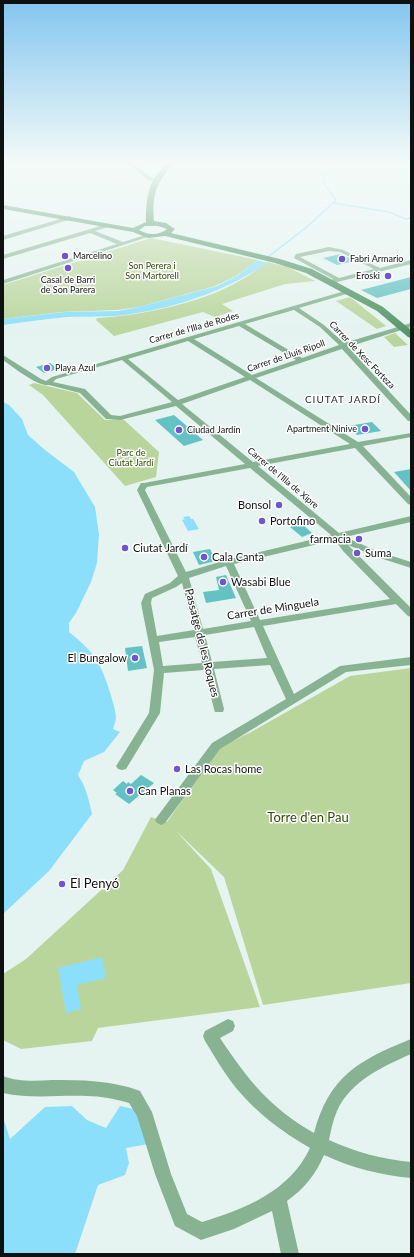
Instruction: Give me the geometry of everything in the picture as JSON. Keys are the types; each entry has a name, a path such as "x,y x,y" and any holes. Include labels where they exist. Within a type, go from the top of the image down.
{"street":[{"path":"3,238 61,221"},
{"path":"82,221 135,230 148,236"},
{"path":"135,230 138,226 150,224 167,226 171,230 166,234"},
{"path":"3,257 107,226"},
{"path":"90,231 122,244"},
{"path":"5,280 148,236 166,234 210,246 277,260 309,271 380,309 411,336"},
{"path":"339,280 297,258 298,255 329,249 341,251 380,270"},
{"path":"330,282 411,262"},
{"name":"Carrer de l'Illa de Rodes","path":"46,384 54,378 348,292"},
{"name":"Carrer de Xesc Forteza","path":"295,308 334,336 411,419"},
{"path":"240,324 301,360"},
{"name":"Carrer de Lluís Ripoll","path":"46,384 82,391 109,417 120,418 177,403 342,346 411,325"},
{"path":"190,339 357,445 411,502"},
{"path":"3,358 46,384"},
{"name":"Carrer de l'Illa de Xipre","path":"123,358 338,537"},
{"path":"252,465 411,435"},
{"name":"Passatge de les Roques","path":"219,709 187,584 141,490 144,485 152,483 252,465"},
{"path":"122,766 154,713 163,669 154,640 146,603 148,596 173,585 183,577 229,562 411,519"},
{"path":"338,537 367,551 411,565"},
{"path":"338,537 346,549 411,614"},
{"path":"229,562 292,701"},
{"name":"Carrer de Minguela","path":"154,640 397,601"},
{"path":"163,669 274,661"},
{"path":"161,820 216,746 344,669 411,662"},
{"path":"228,1026 210,1036 242,1083 274,1116 320,1146 355,1160 398,1169 411,1170"},
{"path":"3,1084 4,1086 26,1089 89,1088 116,1091 134,1097 144,1112 163,1174 180,1220 201,1231 240,1218 267,1206 278,1198 305,1174 320,1146 327,1114 336,1096 346,1085 372,1065 411,1046"},
{"path":"278,1198 290,1254"}],"green space":[{"name":"Son Perera i Son Martorell","path":"151,238 258,260 236,276 215,286 139,307 117,310 62,312 3,319 3,285"},
{"name":"Son Perera i Son Martorell","path":"267,262 288,267 315,281 285,284 222,304 233,311 215,317 203,312 114,336 96,320 97,318 113,317 170,307 207,296 243,279"},
{"path":"350,297 386,326 377,329 336,301"},
{"path":"395,333 408,345 394,347 384,337"},
{"name":"Parc de Ciutat Jardí","path":"34,383 77,393 105,420 123,419 159,452 156,477 125,486 43,395 29,385"},
{"name":"Torre d'en Pau","path":"411,668 411,983 263,1005 224,877 175,830 211,869 260,1007 98,1028 92,1041 21,1049 3,1040 3,974 26,959 123,870 151,817 167,822 218,748 251,732 350,676"}],"water":[{"path":"257,260 267,263 252,273 219,289 167,307 123,315 67,317 3,325 3,319 65,312 118,311 139,307 217,286 237,276"},
{"path":"3,402 9,405 22,419 28,435 74,472 95,507 99,534 97,563 91,582 76,613 69,623 69,632 85,646 101,668 108,685 115,711 116,718 113,729 120,732 104,752 84,761 78,775 85,789 92,814 49,871 3,914"},
{"path":"189,516 193,519 199,529 188,531 182,520 185,519 183,517"},
{"path":"102,957 106,978 77,985 81,1009 66,1013 58,968"},
{"path":"72,1106 87,1120 106,1128 120,1106 138,1110 148,1144 126,1148 129,1163 125,1175 98,1185 75,1254 3,1254 3,1117 10,1139 45,1107"}],"building":[{"name":"Fabri Armario","path":"341,254 355,261 337,265 323,258"},
{"path":"411,277 411,289 377,298 361,290"},
{"name":"Playa Azul","path":"50,363 58,369 44,373 36,367"},
{"name":"Ciudad Jardín","path":"174,415 203,440 184,446 155,420"},
{"name":"Apartment Ninive","path":"372,422 381,431 357,435 348,426"},
{"path":"411,469 411,491 394,472"},
{"path":"301,523 312,533 302,537 290,527"},
{"name":"Cala Canta","path":"210,549 216,561 199,565 193,552"},
{"path":"226,575 236,598 206,603 203,592 219,590 216,577"},
{"name":"El Bungalow","path":"142,646 147,668 128,671 125,648"},
{"name":"Can Planas","path":"141,775 154,783 129,804 115,794 117,793 113,790 123,781 127,784 128,782 131,784"}],"waterway":[{"path":"268,257 314,221"}],"place":[{"name":"Marcelino","path":"65,256"},
{"name":"Fabri Armario","path":"342,259"},
{"name":"Casal de Barri de Son Parera","path":"68,268"},
{"name":"Eroski","path":"388,276"},
{"name":"Playa Azul","path":"47,368"},
{"name":"Apartment Ninive","path":"365,429"},
{"name":"Ciudad Jardín","path":"179,430"},
{"name":"Bonsol","path":"279,505"},
{"name":"Portofino","path":"262,521"},
{"name":"farmacia","path":"359,539"},
{"name":"Ciutat Jardí","path":"125,548"},
{"name":"Suma","path":"357,553"},
{"name":"Cala Canta","path":"204,557"},
{"name":"Wasabi Blue","path":"223,582"},
{"name":"El Bungalow","path":"135,658"},
{"name":"Las Rocas home","path":"177,769"},
{"name":"Can Planas","path":"130,791"},
{"name":"El Penyó","path":"62,884"}],"district":[{"name":"CIUTAT JARDÍ","path":"343,400"}]}
